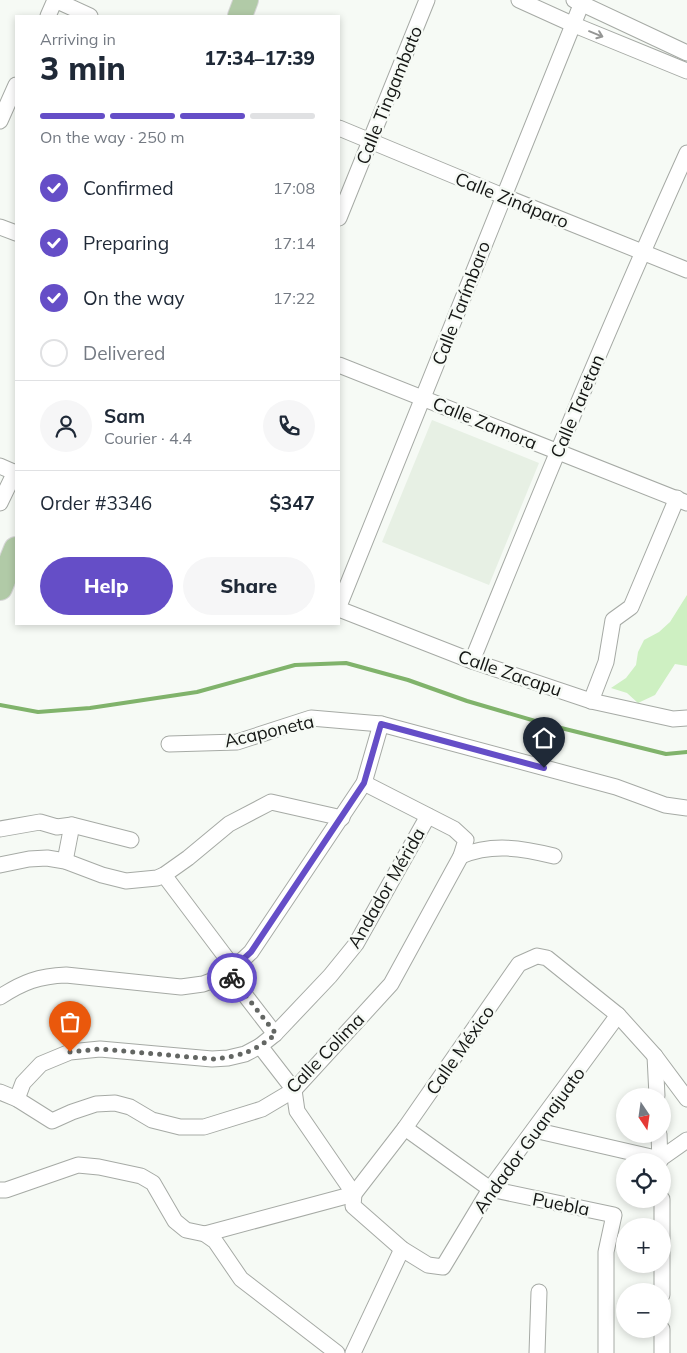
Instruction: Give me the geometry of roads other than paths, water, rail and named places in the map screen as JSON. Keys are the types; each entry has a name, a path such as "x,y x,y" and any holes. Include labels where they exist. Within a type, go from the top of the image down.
{"main road":[{"path":"240,15 246,0"},
{"path":"0,588 15,552"}],"street":[{"path":"48,15 55,0 88,15"},
{"name":"Calle Tingambato","path":"340,216 428,0"},
{"path":"519,0 687,71"},
{"path":"580,1 687,53"},
{"name":"Calle Tarímbaro","path":"340,606 580,1"},
{"path":"0,121 15,87"},
{"name":"Calle Zináparo","path":"340,128 687,270"},
{"name":"Calle Taretan","path":"472,661 557,452 687,153"},
{"path":"0,226 15,233"},
{"name":"Calle Zamora","path":"340,365 682,501"},
{"path":"0,466 15,472"},
{"path":"0,503 15,474"},
{"path":"591,701 606,662 613,620 631,607 682,501"},
{"name":"Calle Zacapu","path":"340,608 472,661 591,701 673,719 687,718"},
{"name":"Acaponeta","path":"170,744 237,742 311,718 381,724 616,787 665,805 687,808"},
{"path":"0,997 31,980 66,974 181,987 203,984 231,971 251,952 364,783 381,724"},
{"path":"364,783 428,816"},
{"path":"0,865 29,859 47,858 65,861 102,875 126,881 150,880 164,875 229,824 271,802 342,818"},
{"name":"Calle Colima","path":"17,1099 52,1121 96,1104 115,1103 130,1107 152,1120 180,1127 204,1128 262,1109 294,1090 391,984 461,856 466,840 454,829 428,816"},
{"name":"Andador Mérida","path":"17,1099 23,1083 41,1064 70,1052 100,1049 212,1059 245,1054 260,1046 276,1034 330,976 356,944 428,816"},
{"path":"0,829 40,822 57,827 72,825 131,840"},
{"path":"65,861 72,825"},
{"path":"461,856 478,849 502,848 527,850 554,856"},
{"path":"164,875 276,1034"},
{"name":"Calle México","path":"354,1194 405,1128 519,964 537,956 547,958 618,1015 655,1056 687,1099"},
{"name":"Andador Guanajuato","path":"402,1249 428,1265 443,1267 486,1186 534,1130 618,1015"},
{"path":"260,1046 294,1090 297,1111 354,1194 353,1206 402,1249 353,1353"},
{"path":"655,1056 657,1088"},
{"path":"0,1092 17,1099"},
{"path":"405,1128 486,1186"},
{"path":"534,1130 631,1153"},
{"path":"669,1153 687,1140"},
{"path":"0,1190 6,1190 78,1165 123,1171 141,1176 153,1183 175,1221 186,1230 205,1234 215,1241 241,1279 337,1353"},
{"name":"Puebla","path":"486,1186 614,1215 606,1252 606,1353"},
{"path":"205,1234 354,1194"},
{"path":"662,1208 662,1283"},
{"path":"537,1353 539,1292"},
{"path":"662,1338 662,1353"}],"waterway":[{"path":"0,705 38,712 90,708 197,692 295,665 346,663 408,680 467,701 549,725 666,754 687,752"}]}
